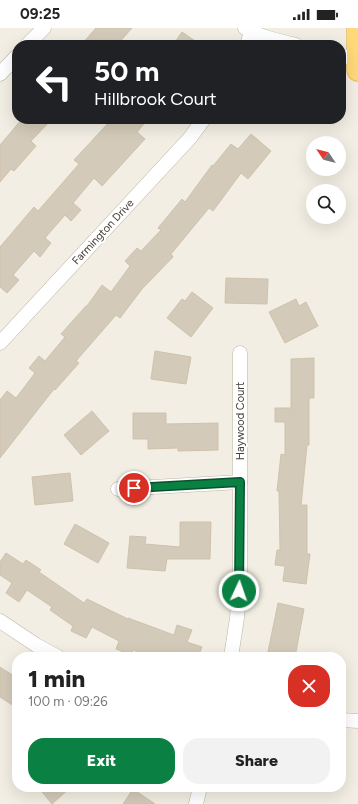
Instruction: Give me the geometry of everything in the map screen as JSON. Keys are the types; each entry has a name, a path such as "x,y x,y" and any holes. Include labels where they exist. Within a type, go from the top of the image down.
{"highway":[{"path":"358,28 358,70"}],"street":[{"path":"32,40 44,28"},
{"path":"248,35 272,40"},
{"path":"346,57 358,58"},
{"path":"0,74 12,61"},
{"name":"Farmington Drive","path":"0,343 189,139 200,124"},
{"name":"Haywood Court","path":"232,652 237,618 240,577 240,353"},
{"path":"118,489 240,482"},
{"path":"0,621 49,652"},
{"path":"346,720 358,721"},
{"path":"196,804 199,792"}],"building":[{"path":"96,28 132,28 121,40 85,40"},
{"path":"182,32 194,40 176,40"},
{"path":"18,124 47,124 31,141 36,146 14,171 11,169 0,182 0,145"},
{"path":"107,124 144,124 137,132 145,139 102,186 94,178 73,203 81,210 71,221 65,215 45,238 51,243 40,257 34,251 13,275 19,280 7,293 0,287 0,247 34,207 38,211 79,164 74,160"},
{"path":"251,134 271,151 248,179 241,173 213,211 209,208 171,254 173,257 142,289 120,318 116,315 76,361 79,363 55,390 54,389 0,458 0,400 7,391 16,398 35,373 29,368 39,356 45,361 65,337 61,334 87,306 102,285 111,292 130,266 125,261 137,248 141,251 161,230 158,228 182,199 185,202 212,165 213,166 231,144 238,149"},
{"path":"226,278 268,279 267,304 225,303"},
{"path":"192,292 213,308 191,337 167,318 182,299 185,301"},
{"path":"296,299 299,306 306,302 318,326 285,343 269,312"},
{"path":"155,351 191,357 186,384 151,379"},
{"path":"314,358 314,398 309,398 309,445 307,445 301,505 307,505 307,554 310,554 306,584 283,581 285,566 275,565 277,550 280,550 279,491 277,491 281,454 285,455 285,422 275,422 275,408 291,408 291,359"},
{"path":"92,411 109,431 81,455 64,435"},
{"path":"133,413 166,413 166,424 218,423 218,450 178,451 178,448 148,449 148,439 133,439"},
{"path":"70,473 73,501 35,505 32,477"},
{"path":"180,522 211,522 210,559 167,559 165,571 127,568 130,536 146,537 145,544 180,547"},
{"path":"75,524 109,543 98,563 64,544"},
{"path":"6,553 23,564 26,560 41,570 39,572 84,603 87,599 128,619 174,635 177,625 192,630 187,642 202,647 200,652 138,652 133,650 132,652 124,652 116,649 119,641 92,627 86,638 71,631 73,626 50,610 52,607 27,590 19,602 6,593 12,583 0,575 0,562"},
{"path":"278,603 304,609 296,652 268,652"},
{"path":"0,667 12,675 12,705 0,697"},
{"path":"42,792 65,792 52,804"},
{"path":"131,792 137,792 155,804 123,804"}],"route":[{"path":"134,488 240,482 239,591"}]}
